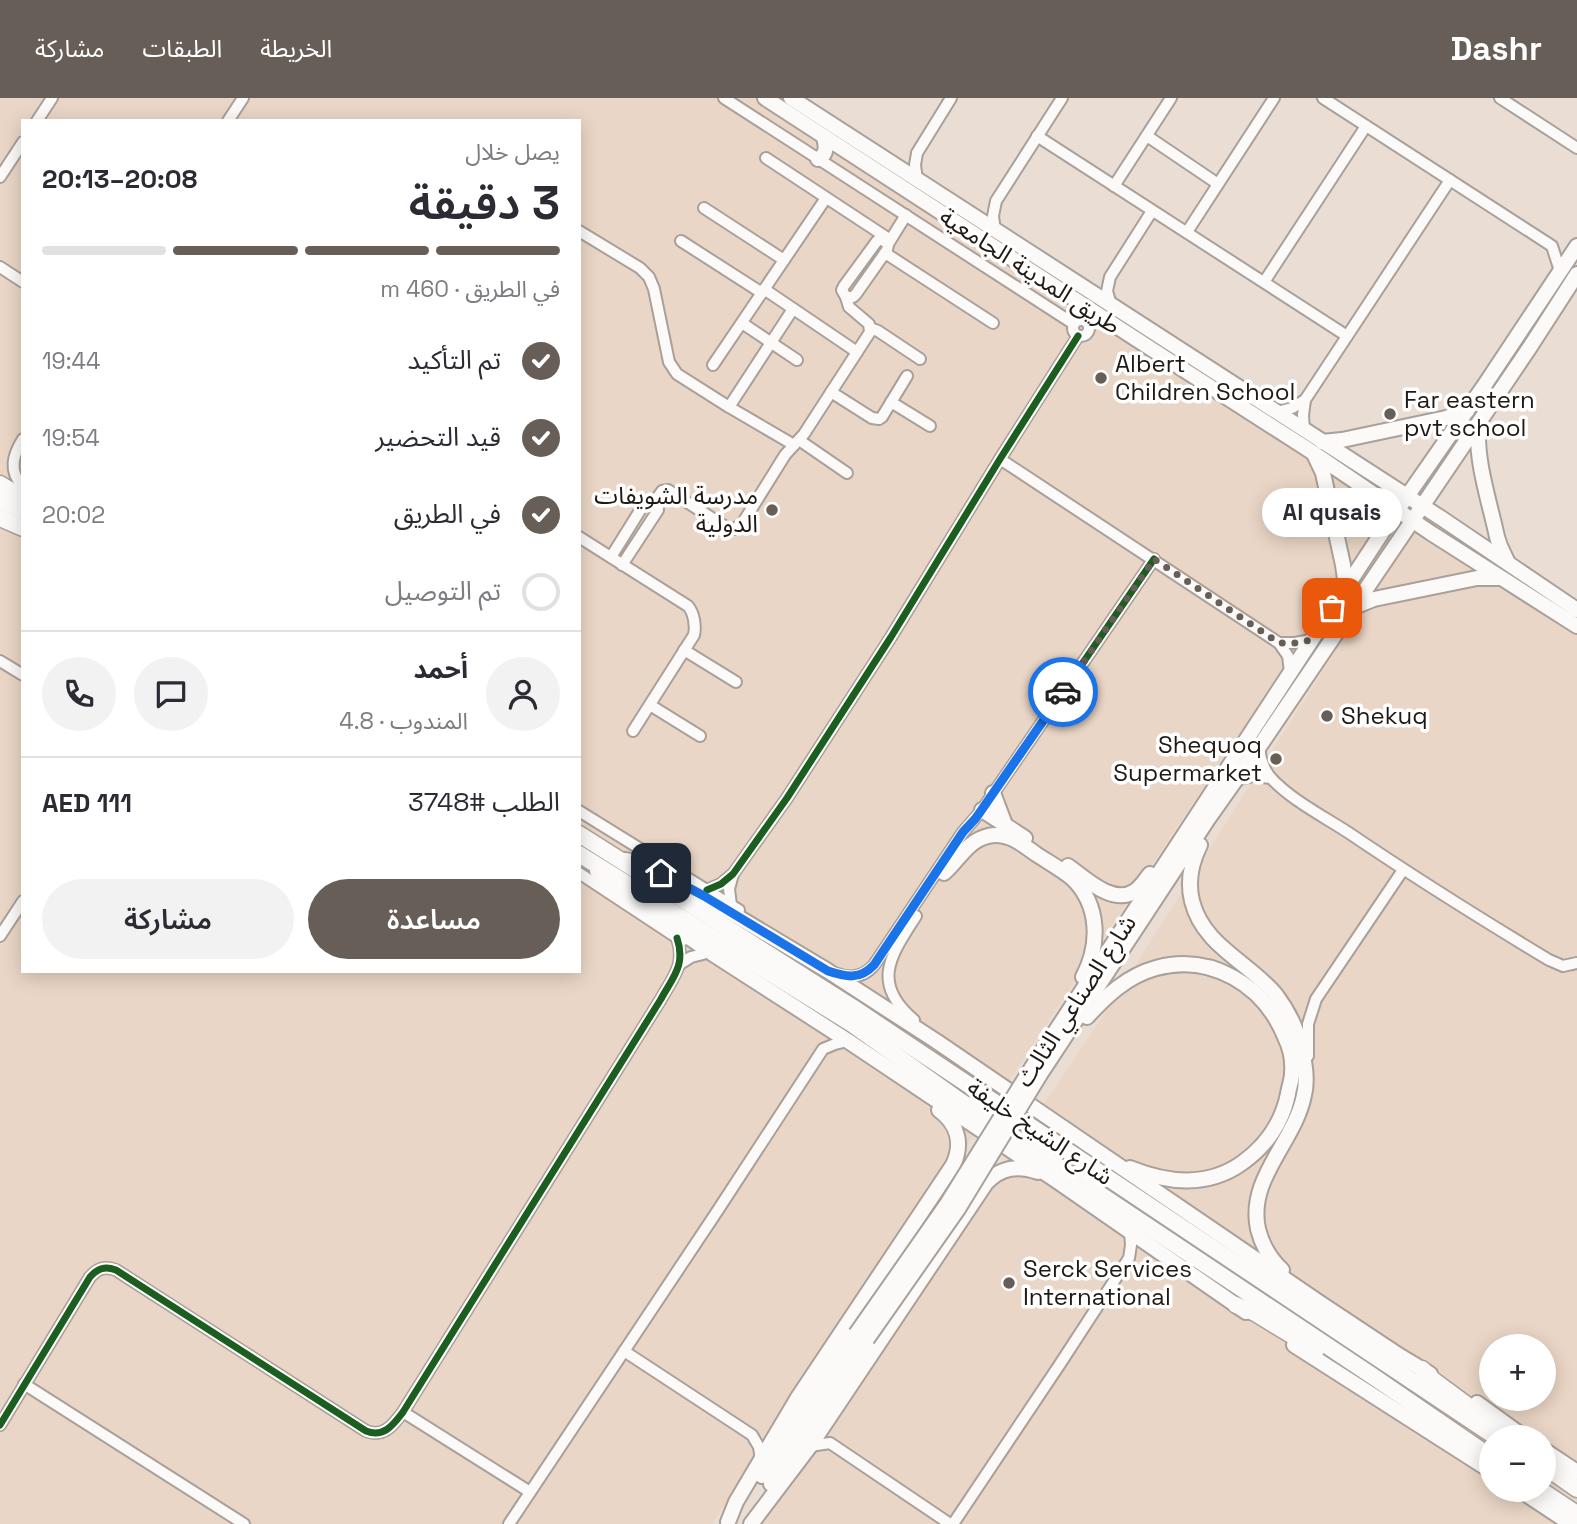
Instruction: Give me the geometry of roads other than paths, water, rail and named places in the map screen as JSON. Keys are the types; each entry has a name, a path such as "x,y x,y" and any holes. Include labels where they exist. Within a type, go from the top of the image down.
{"highway":[{"path":"0,484 16,520"},
{"path":"0,501 16,520"},
{"name":"شارع الشيخ خليفة","path":"581,835 895,1035 1479,1426"},
{"name":"شارع الشيخ خليفة","path":"582,862 852,1024 960,1101 1479,1449"},
{"path":"1236,1305 1255,1313 1339,1364 1371,1375"},
{"path":"1422,1369 1494,1425"},
{"path":"1556,1474 1577,1489"},
{"path":"1556,1500 1577,1514"}],"main road":[{"name":"طريق المدينة الجامعية","path":"765,98 992,237 1079,302 1112,323 1317,447 1406,490 1422,494 1425,501"},
{"name":"طريق المدينة الجامعية","path":"791,98 969,214 992,237 1024,249 1304,429 1317,447 1385,501 1394,515 1408,526 1427,530 1577,626"},
{"path":"818,159 826,151 824,136"},
{"path":"1385,501 1406,490 1467,411 1577,245"},
{"name":"شارع الصناعي الثالث","path":"748,1524 861,1337 1038,1058 1085,999 1259,747 1577,274"},
{"path":"1343,592 1345,572 1317,447 1467,411"},
{"path":"1479,422 1477,442 1482,471 1500,546 1509,564"},
{"name":"شارع الصناعي الثالث","path":"728,1523 861,1337 958,1209 1176,849 1394,515 1406,490"},
{"path":"1425,501 1436,515 1577,610"},
{"path":"1427,530 1428,520 1436,515"},
{"path":"1352,608 1374,599 1477,578 1501,578"},
{"path":"993,793 1004,824"},
{"path":"979,814 1004,824 1103,890 1115,895 1135,891 1161,860 1176,849"},
{"path":"1208,819 1206,832 1191,867 1189,885 1193,908 1209,936 1266,985 1284,1007 1297,1032 1306,1069 1302,1105 1266,1174 1258,1199 1256,1211 1260,1237 1270,1257 1282,1271 1310,1291 1320,1303"},
{"path":"944,873 973,842 995,835 1012,838 1072,879 1090,907 1096,932 1093,955 1084,976 1085,999 1157,968 1186,965 1202,967 1219,971 1248,986 1261,997 1281,1027 1287,1041 1293,1073 1287,1100 1274,1131 1264,1145 1238,1166 1207,1178 1174,1181 1158,1178 1106,1158"},
{"path":"619,859 636,862 704,896 828,971 936,1041 1320,1303 1507,1425"},
{"path":"582,862 732,966 1057,1181 1284,1339 1479,1463"},
{"path":"728,1523 736,1502 797,1399 957,1158 957,1134 951,1120 910,1084"},
{"path":"748,1524 810,1446 992,1177 1005,1170 1021,1168 1036,1171 1057,1181"},
{"path":"1556,1458 1577,1472"},
{"path":"1538,1502 1571,1524"}],"street":[{"path":"38,119 52,98"},
{"path":"230,119 243,98"},
{"path":"724,98 1077,327 1084,335 1100,325 1112,323"},
{"path":"917,180 915,165 920,147 951,98"},
{"path":"992,237 996,201 1062,98"},
{"path":"1114,186 1171,98"},
{"path":"1186,232 1274,98"},
{"path":"1323,98 1552,246 1577,245"},
{"path":"1505,99 1577,148"},
{"path":"1264,282 1366,126"},
{"path":"1037,136 1347,336"},
{"path":"1147,136 1218,184"},
{"path":"0,177 21,145"},
{"path":"766,158 826,198 993,323"},
{"path":"1277,412 1292,408 1305,400 1450,180"},
{"path":"713,365 826,198"},
{"path":"969,214 996,201"},
{"path":"704,208 784,260"},
{"path":"1111,305 1107,291 1110,276 1152,211"},
{"path":"888,245 906,215"},
{"path":"581,232 640,268 649,277 654,289 667,355 672,368 683,378 729,407 797,442 848,473"},
{"path":"654,501 660,492 668,490 729,529 738,528 742,524 785,455 797,442 870,332 867,322 849,307 842,290 875,244 881,239 888,245"},
{"path":"681,241 793,309 857,352"},
{"path":"1552,246 1560,271"},
{"path":"0,267 21,281"},
{"path":"1081,285 1096,284 1110,276"},
{"path":"707,890 722,884 733,874 788,798 924,583 1077,327 1079,302"},
{"path":"729,407 793,309"},
{"path":"742,323 797,360"},
{"path":"870,328 920,359"},
{"path":"831,392 876,419 882,416 907,376"},
{"path":"1304,429 1305,400"},
{"path":"891,402 930,426"},
{"path":"21,442 14,453 13,463 14,472 21,485"},
{"path":"1000,458 1279,643 1287,656 1290,672"},
{"path":"611,557 646,501 657,503 658,510 622,565"},
{"path":"629,528 641,537"},
{"path":"581,538 691,610 695,632 634,731"},
{"path":"828,971 852,977 871,969 963,832 979,814 1154,559"},
{"path":"1561,600 1577,596"},
{"path":"1279,643 1311,640"},
{"path":"684,650 736,682"},
{"path":"0,661 21,674"},
{"path":"650,705 700,736"},
{"path":"1259,747 1264,766 1271,778 1403,870 1555,964 1571,966 1577,963"},
{"path":"1236,780 1253,776 1271,778"},
{"path":"581,812 731,905 758,924 773,939"},
{"path":"936,1041 897,1003 892,994 889,964 893,952 979,814"},
{"path":"582,862 677,938 721,964 732,966"},
{"path":"1306,1069 1308,1024 1316,999 1403,870"},
{"path":"731,905 729,889 733,874"},
{"path":"0,936 5,919 21,903"},
{"path":"0,1425 90,1276 101,1268 109,1268 366,1431 384,1432 390,1429 661,999 680,964 681,951 677,938"},
{"path":"680,964 691,957 704,954"},
{"path":"816,1021 822,1031 823,1049"},
{"path":"509,1524 823,1049 848,1041"},
{"path":"1129,1258 1130,1232"},
{"path":"810,1446 830,1443 951,1524 1129,1258 1141,1250 1154,1248"},
{"path":"624,1351 752,1435 759,1447 761,1461"},
{"path":"24,1384 244,1524"},
{"path":"403,1412 530,1492"},
{"path":"826,1421 830,1443"},
{"path":"752,1435 766,1435 779,1429"}],"place":[{"name":"Albert Children School","path":"1101,378"},
{"name":"Far eastern pvt school","path":"1390,414"},
{"name":"مدرسة الشويفات الدولية","path":"772,510"},
{"name":"Al qusais","path":"1332,608"},
{"name":"Shekuq","path":"1327,716"},
{"name":"Shequoq Supermarket","path":"1276,759"},
{"name":"Serck Services International","path":"1009,1283"}]}
